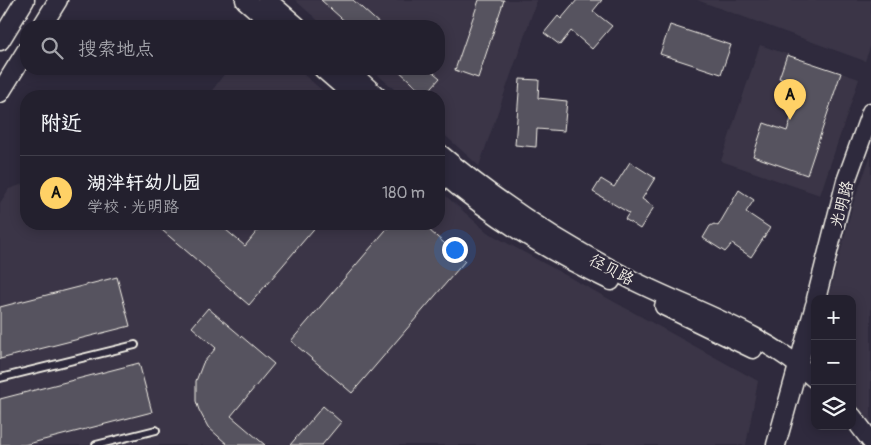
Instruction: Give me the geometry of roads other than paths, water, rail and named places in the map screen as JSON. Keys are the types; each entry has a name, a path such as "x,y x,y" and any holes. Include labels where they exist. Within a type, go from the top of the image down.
{"street":[{"path":"0,41 25,0"},
{"path":"46,20 58,0"},
{"path":"245,0 268,20"},
{"path":"267,0 291,20"},
{"path":"0,93 20,61"},
{"path":"330,75 347,90"},
{"path":"354,75 370,90"},
{"name":"光明路","path":"817,295 846,181 871,112"},
{"name":"径贝路","path":"445,158 472,182 515,213 633,280 729,323 770,345 811,375"},
{"name":"径贝路","path":"445,176 502,221 570,262 765,355 798,364"},
{"path":"776,445 811,319"},
{"path":"856,421 871,441"}],"lane":[{"path":"0,378 135,345"},
{"path":"96,445 156,430"}],"place":[{"name":"湖泮轩幼儿园","path":"790,120"}]}
